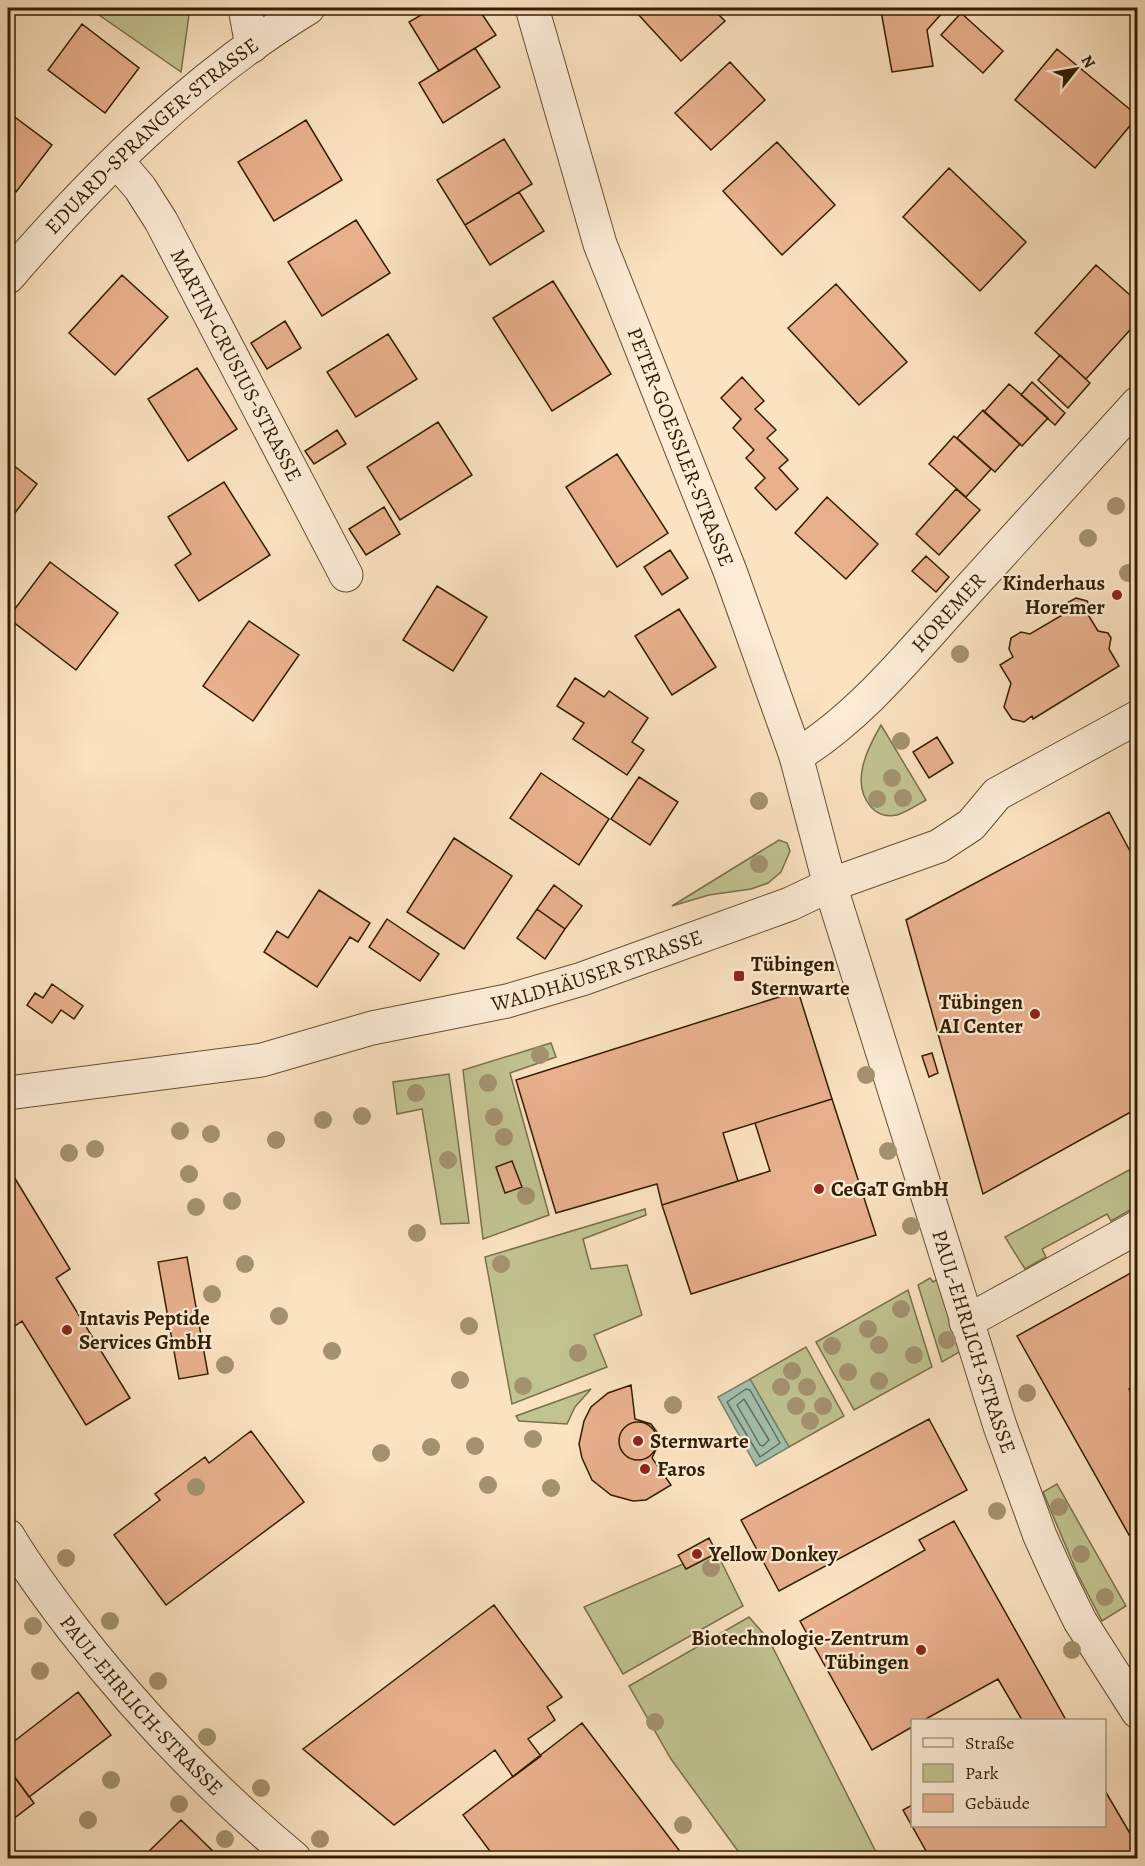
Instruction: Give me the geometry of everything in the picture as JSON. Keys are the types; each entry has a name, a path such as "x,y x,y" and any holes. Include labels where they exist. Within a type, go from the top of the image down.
{"street":[{"path":"245,8 252,46"},
{"name":"EDUARD-SPRANGER-STRASSE","path":"8,277 46,232 117,161 182,101 252,46 308,8"},
{"name":"PETER-GOESSLER-STRASSE","path":"532,8 600,244 730,571 796,756 830,885"},
{"name":"MARTIN-CRUSIUS-STRASSE","path":"117,161 140,188 162,221 346,575"},
{"name":"HOREMER","path":"796,756 840,724 903,661 1137,403"},
{"name":"WALDHÄUSER STRASSE","path":"8,1093 262,1060 372,1028 507,1001 626,964 790,904 830,885 939,846 971,825 997,794 1137,717"},
{"name":"PAUL-EHRLICH-STRASSE","path":"830,885 947,1252 966,1322 1040,1536 1080,1621 1137,1712"},
{"path":"966,1322 1137,1227"},
{"name":"PAUL-EHRLICH-STRASSE","path":"8,1536 54,1604 145,1716 201,1775 294,1858"}],"green space":[{"path":"89,8 190,8 181,72"},
{"path":"881,725 926,800 897,815 890,816 883,815 871,807 865,798 861,777 866,755"},
{"path":"779,840 787,843 790,851 781,872 768,883 751,889 709,895 672,906"},
{"path":"551,1043 556,1057 510,1073 549,1215 483,1239 463,1070"},
{"path":"449,1074 469,1223 441,1224 422,1109 397,1114 393,1082"},
{"path":"1129,1170 1137,1185 1137,1206 1111,1221 1107,1214 1042,1249 1046,1257 1025,1269 1005,1237"},
{"path":"645,1209 646,1215 583,1239 591,1269 627,1265 642,1315 594,1335 607,1367 512,1404 485,1257"},
{"path":"941,1277 963,1350 942,1362 918,1285 930,1278 933,1282"},
{"path":"908,1290 932,1367 854,1410 816,1342"},
{"path":"806,1347 844,1416 789,1447 750,1379"},
{"path":"591,1389 575,1407 567,1424 519,1421 516,1416"},
{"path":"1057,1484 1126,1606 1102,1621 1078,1575 1043,1492"},
{"path":"717,1553 743,1606 623,1674 584,1607 683,1564 686,1569"},
{"path":"749,1617 769,1640 879,1858 743,1858 671,1759 629,1686"}],"water":[{"path":"750,1379 789,1447 756,1466 718,1397"}],"building":[{"path":"433,8 478,8 496,35 439,71 409,22"},
{"path":"643,8 712,8 725,21 681,61 637,13"},
{"path":"877,8 938,8 943,12 927,30 933,66 892,72 881,11"},
{"path":"961,13 1003,51 983,73 941,35"},
{"path":"82,24 139,68 105,113 48,70"},
{"path":"475,48 500,87 443,123 419,83"},
{"path":"1057,49 1138,116 1095,168 1015,100"},
{"path":"730,62 765,100 711,150 675,113"},
{"path":"8,112 52,145 16,192 8,186"},
{"path":"306,120 342,180 274,221 238,162"},
{"path":"504,139 532,184 465,225 437,180"},
{"path":"777,142 835,205 782,255 723,191"},
{"path":"949,168 1026,242 980,291 903,217"},
{"path":"519,192 544,231 490,265 465,225"},
{"path":"356,220 390,273 322,316 288,262"},
{"path":"1096,265 1138,302 1138,321 1086,379 1035,333"},
{"path":"122,275 168,317 115,375 69,333"},
{"path":"553,281 611,374 552,411 493,318"},
{"path":"836,284 907,362 859,405 788,328"},
{"path":"285,321 301,348 267,369 251,343"},
{"path":"388,334 417,379 356,417 327,372"},
{"path":"1060,355 1090,383 1068,408 1038,380"},
{"path":"197,368 237,429 188,461 148,399"},
{"path":"742,377 764,401 755,409 776,430 767,438 788,460 779,468 798,489 776,510 755,488 765,478 746,458 754,450 733,428 741,419 721,398"},
{"path":"1032,382 1065,413 1055,425 1021,395"},
{"path":"1009,384 1048,418 1022,446 984,412"},
{"path":"983,410 1020,444 995,472 957,438"},
{"path":"438,422 472,475 400,520 367,467"},
{"path":"337,430 346,444 314,464 305,451"},
{"path":"954,436 991,469 966,497 929,464"},
{"path":"617,454 668,533 617,567 566,487"},
{"path":"8,461 37,484 8,522"},
{"path":"224,482 270,555 199,601 175,565 191,554 168,517"},
{"path":"956,489 980,510 939,555 916,534"},
{"path":"827,497 878,544 846,579 795,533"},
{"path":"384,507 400,534 366,555 349,529"},
{"path":"670,550 688,578 662,595 644,567"},
{"path":"926,556 949,577 936,592 912,571"},
{"path":"50,562 118,613 76,670 8,618"},
{"path":"437,586 487,617 453,671 403,640"},
{"path":"1076,598 1087,601 1092,610 1087,613 1098,631 1108,633 1111,638 1109,649 1119,666 1033,719 1032,716 1024,722 1012,719 1004,707 1011,683 1000,665 1013,657 1009,649 1011,638 1021,632 1030,634 1064,614 1065,604"},
{"path":"679,609 716,667 672,695 635,636"},
{"path":"249,621 299,655 253,721 203,686"},
{"path":"575,678 604,697 609,691 648,718 632,742 644,750 627,775 573,739 584,723 557,706"},
{"path":"937,737 953,763 929,778 913,752"},
{"path":"541,773 609,819 579,865 510,818"},
{"path":"639,777 678,802 650,845 611,819"},
{"name":"Tübingen AI Center","path":"1109,812 1138,866 1138,1108 983,1194 906,920"},
{"path":"454,838 512,876 464,949 407,912"},
{"path":"554,885 582,906 565,929 537,909"},
{"path":"319,890 370,923 358,942 350,937 317,987 264,952 277,931 288,938"},
{"path":"537,909 565,929 545,959 517,938"},
{"path":"387,919 439,954 420,981 369,947"},
{"path":"52,984 83,1006 74,1019 61,1010 52,1023 27,1005 35,993 43,998"},
{"path":"798,991 832,1099 723,1133 738,1181 662,1205 657,1184 556,1213 516,1080"},
{"path":"932,1053 938,1073 929,1077 922,1056"},
{"path":"832,1099 876,1235 691,1294 662,1205 770,1171 755,1123"},
{"path":"512,1161 522,1187 505,1193 496,1167"},
{"path":"8,1167 70,1269 56,1278 130,1398 86,1425 22,1321 8,1331"},
{"path":"187,1257 208,1374 179,1379 158,1262"},
{"path":"1138,1269 1138,1384 1129,1389 1138,1404 1138,1530 1129,1535 1017,1336"},
{"path":"631,1385 635,1419 651,1424 657,1432 659,1443 652,1458 671,1485 646,1500 633,1501 611,1495 592,1480 582,1458 579,1444 584,1421 591,1407 608,1393"},
{"path":"929,1419 967,1490 779,1591 741,1520"},
{"name":"Sternwarte","path":"638,1422 651,1428 657,1441 651,1454 638,1460 625,1454 619,1441 625,1428"},
{"path":"251,1431 304,1502 166,1605 114,1535 160,1500 155,1494 205,1457 209,1463"},
{"name":"Biotechnologie-Zentrum Tübingen","path":"954,1521 1065,1719 1021,1719 998,1679 926,1719 911,1719 911,1728 872,1750 800,1621 925,1550 919,1540"},
{"name":"Yellow Donkey","path":"709,1538 717,1553 686,1569 678,1555"},
{"path":"494,1605 562,1697 547,1707 555,1720 528,1739 541,1756 513,1777 495,1750 394,1825 303,1749"},
{"path":"78,1692 111,1735 29,1797 8,1768 8,1746"},
{"path":"582,1723 685,1858 495,1858 463,1815"},
{"path":"8,1768 34,1803 8,1823"},
{"path":"1106,1792 1138,1847 1138,1858 930,1858 913,1827 1106,1827"},
{"path":"911,1806 911,1824 903,1810"},
{"path":"181,1820 220,1858 142,1858"}],"place":[{"name":"Kinderhaus Horemer","path":"1117,595"},
{"name":"Tübingen Sternwarte","path":"739,976"},
{"name":"Tübingen AI Center","path":"1035,1014"},
{"name":"CeGaT GmbH","path":"819,1189"},
{"name":"Intavis Peptide Services GmbH","path":"67,1330"},
{"name":"Sternwarte","path":"638,1441"},
{"name":"Faros","path":"645,1469"},
{"name":"Yellow Donkey","path":"697,1554"},
{"name":"Biotechnologie-Zentrum Tübingen","path":"921,1650"}]}
